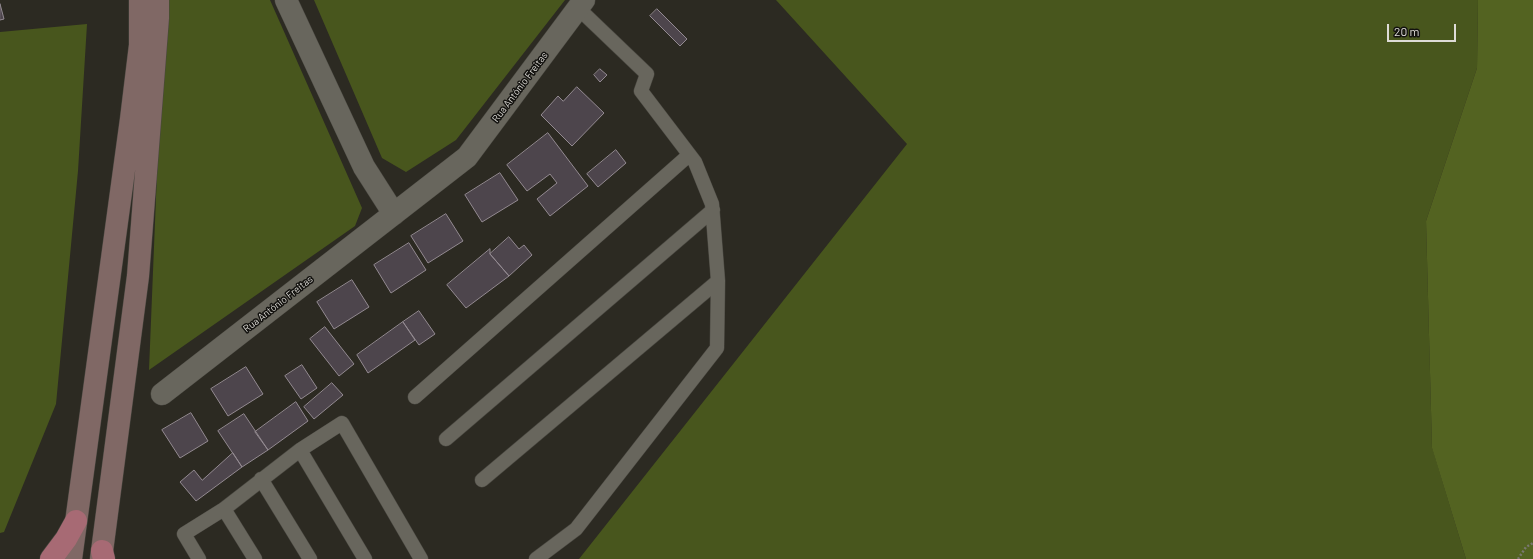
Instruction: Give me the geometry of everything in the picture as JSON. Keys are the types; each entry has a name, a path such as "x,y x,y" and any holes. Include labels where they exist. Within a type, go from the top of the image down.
{"highway":[{"path":"51,559 66,540 76,521"}],"main road":[{"path":"71,559 131,119 140,45 140,0"},
{"path":"102,556 138,276 158,18 158,0"}],"street":[{"path":"286,0 364,167 394,214"},
{"name":"Rua António Freitas","path":"162,394 467,157 581,4"}],"lane":[{"path":"536,559 576,529 717,348 718,281 712,204 695,162 641,91 648,74 581,4"},
{"path":"415,397 689,155"},
{"path":"446,440 713,210"},
{"path":"482,480 718,281"},
{"path":"199,559 184,534 224,509 300,450 342,424 421,559"},
{"path":"300,450 365,559"},
{"path":"261,479 310,559"},
{"path":"224,509 255,559"}],"path":[{"path":"1518,559 1526,547 1533,543"}],"green space":[{"path":"164,0 270,0 362,208 355,226 149,370"},
{"path":"314,0 565,0 456,140 406,172 382,158"},
{"path":"776,0 1478,0 1477,68 1426,221 1432,447 1466,559 579,559 907,144"},
{"path":"1478,0 1533,0 1533,559 1466,559 1432,448 1426,221 1477,68"},
{"path":"87,24 78,171 56,404 4,532 0,533 0,32"}],"building":[{"path":"0,4 4,19 0,20"},
{"path":"657,9 687,39 680,46 650,16"},
{"path":"600,69 607,75 600,82 594,75"},
{"path":"577,87 604,113 572,146 541,115 558,96 563,101"},
{"path":"548,133 588,186 550,216 537,199 557,183 550,174 527,191 507,165"},
{"path":"616,150 626,163 598,187 587,174"},
{"path":"500,173 518,200 482,222 465,195"},
{"path":"446,214 463,241 428,263 411,236"},
{"path":"509,237 519,249 524,245 532,255 509,276 490,254"},
{"path":"409,243 426,270 391,293 374,265"},
{"path":"490,249 490,254 509,276 466,308 447,285"},
{"path":"352,280 369,307 334,329 317,302"},
{"path":"419,311 435,334 419,345 403,322"},
{"path":"403,322 415,340 368,373 357,355"},
{"path":"325,327 354,364 339,376 310,339"},
{"path":"302,365 317,388 301,399 285,376"},
{"path":"246,367 263,394 228,416 211,389"},
{"path":"332,383 343,395 314,419 304,407"},
{"path":"296,402 308,421 268,450 255,432"},
{"path":"191,413 208,441 180,458 162,430"},
{"path":"244,414 268,450 242,467 218,431"},
{"path":"233,453 242,467 196,501 180,482 194,470 202,480"}]}
